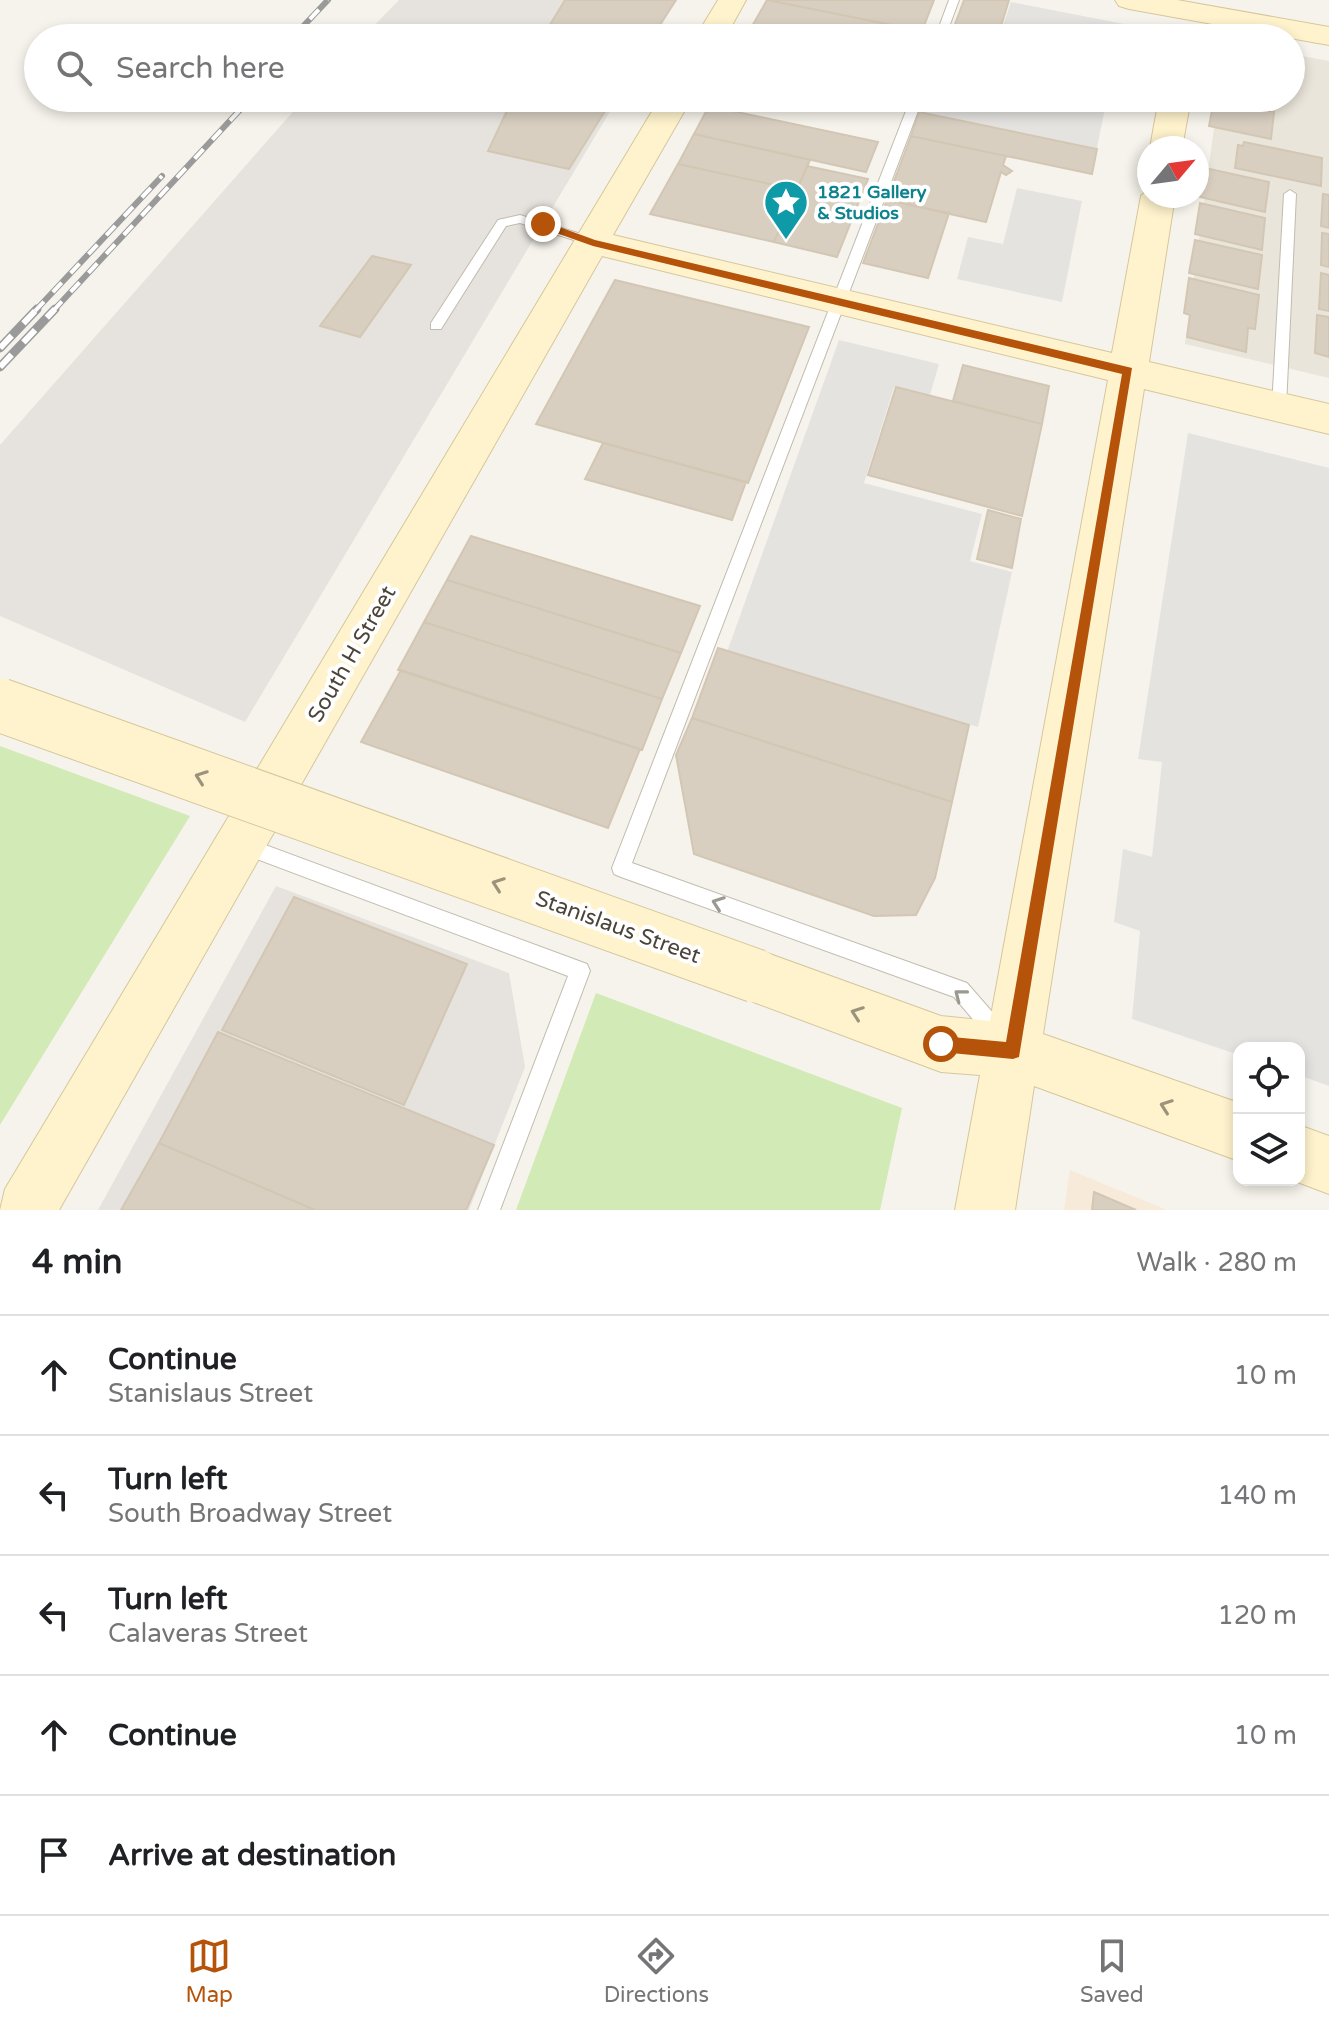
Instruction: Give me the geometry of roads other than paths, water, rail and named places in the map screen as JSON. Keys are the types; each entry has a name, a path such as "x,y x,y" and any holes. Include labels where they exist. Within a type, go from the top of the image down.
{"street":[{"path":"718,24 732,0"},
{"path":"1129,0 1188,16 1244,24"},
{"path":"1305,33 1329,36"},
{"name":"South H Street","path":"26,1210 668,112"},
{"path":"1168,136 1172,112"},
{"path":"985,1210 1156,208"},
{"path":"593,242 1329,419"},
{"name":"Stanislaus Street","path":"0,705 941,1044 1013,1051 1233,1130"},
{"path":"1305,1156 1329,1165"}],"lane":[{"path":"945,24 954,0"},
{"path":"912,112 621,868 960,990 1013,1051"},
{"path":"1279,407 1290,194"},
{"path":"436,326 502,223 520,219 593,242"},
{"path":"240,845 580,971 489,1210"}],"railway":[{"path":"305,24 328,0"},
{"path":"53,311 238,112"},
{"path":"35,311 162,176"},
{"path":"0,348 37,309"},
{"path":"0,367 55,309"}],"place":[{"name":"1821 Gallery & Studios","path":"786,241"}]}
